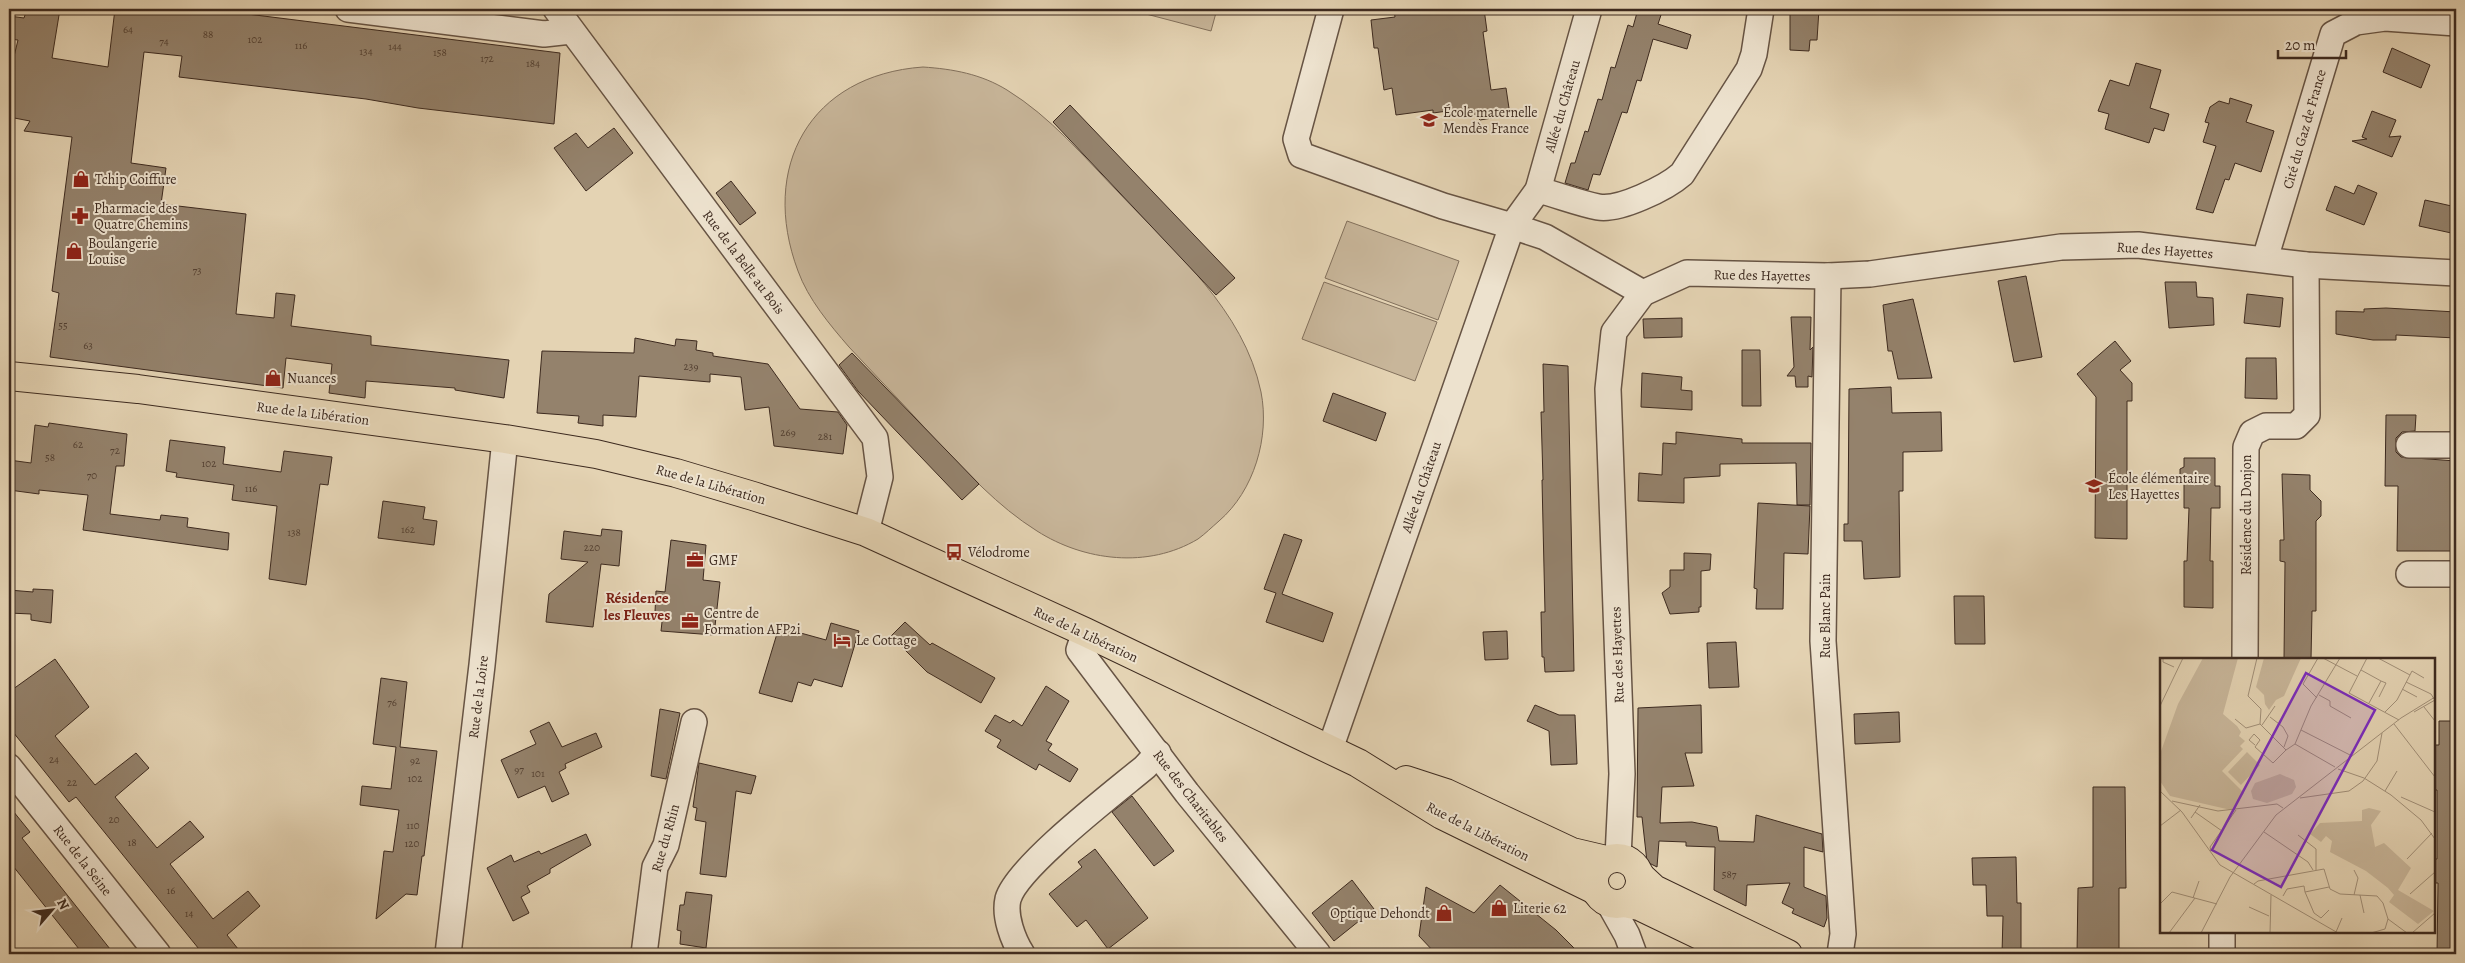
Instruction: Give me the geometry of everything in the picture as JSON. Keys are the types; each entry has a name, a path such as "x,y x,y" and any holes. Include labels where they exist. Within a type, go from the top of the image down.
{"main road":[{"name":"Rue de la Libération","path":"12,375 138,389 505,439 596,454 676,473 866,532 1084,632 1330,749 1363,766 1442,815 1610,899 1638,906 1739,954"},
{"name":"Rue de la Libération","path":"1363,766 1446,793 1572,852 1612,858"},
{"path":"1640,874 1638,892 1610,899 1594,873 1612,858 1630,861 1654,889 1788,954"}],"street":[{"path":"348,9 544,34 571,31"},
{"name":"Rue de la Belle au Bois","path":"556,9 876,438 880,478 866,532"},
{"path":"1332,9 1296,139 1301,155 1443,206 1546,236 1642,293"},
{"name":"Allée du Château","path":"1330,749 1512,226 1538,190 1589,9"},
{"path":"1538,190 1600,208 1638,200 1671,183 1682,174 1749,69 1754,54 1761,9"},
{"name":"Cité du Gaz de France","path":"2265,259 2333,34 2356,22 2385,18 2456,23"},
{"name":"Rue des Hayettes","path":"1612,858 1622,774 1608,389 1614,332 1642,293 1687,273 1828,276 1870,274 2061,246 2138,245 2306,265 2456,273"},
{"name":"Résidence du Donjon","path":"2245,658 2246,446 2252,432 2266,426 2296,426 2306,415 2306,265"},
{"name":"Rue Blanc Pain","path":"1828,276 1824,641 1843,934 1840,954"},
{"name":"Rue de la Loire","path":"448,954 482,665 505,439"},
{"path":"2409,444 2456,445"},
{"path":"2409,574 2456,574"},
{"name":"Rue des Charitables","path":"1084,632 1079,650 1158,753 1318,954"},
{"name":"Rue du Rhin","path":"644,954 655,867 666,845 694,722"},
{"path":"1022,954 1009,922 1008,900 1016,884 1035,861 1145,767 1158,753"},
{"name":"Rue de la Seine","path":"9,766 158,954"},
{"path":"1610,899 1634,954"},
{"path":"2222,933 2222,954"}],"shaded area":[{"path":"1127,9 1217,9 1211,31"},
{"path":"923,67 945,69 977,76 997,84 1038,112 1080,152 1184,260 1223,308 1239,334 1252,362 1261,392 1263,427 1261,445 1250,479 1242,495 1219,521 1198,539 1158,555 1116,558 1095,555 1075,549 1037,531 996,500 935,439 849,347 827,321 808,292 798,271 788,233 785,196 791,163 804,133 824,108 850,88 884,74"},
{"path":"1347,221 1459,261 1438,320 1325,278"},
{"path":"1324,282 1437,322 1415,381 1302,339"}],"building":[{"path":"27,9 60,9 52,58 108,67 115,9 207,9 560,53 554,124 179,77 182,56 144,52 131,163 166,168 161,204 246,214 236,314 274,318 276,293 295,295 291,326 371,336 371,345 509,360 504,398 455,390 455,388 366,381 365,398 329,393 332,364 286,358 283,388 50,357 59,293 52,291 72,137 24,131 30,121 9,117 9,77 18,40 9,39 9,16 24,18"},
{"path":"1394,9 1484,9 1487,31 1483,32 1491,90 1506,88 1510,115 1480,120 1469,108 1433,113 1433,110 1396,115 1392,88 1384,90 1378,48 1374,48 1371,20 1395,17"},
{"path":"1638,9 1663,9 1658,24 1691,35 1687,49 1653,39 1641,81 1637,80 1627,113 1622,112 1600,175 1593,174 1588,190 1565,183 1571,163 1575,163 1585,131 1588,132 1598,99 1602,100 1611,67 1615,68 1628,25 1633,27"},
{"path":"1794,9 1819,9 1817,40 1810,40 1809,51 1790,50 1790,11 1794,11"},
{"path":"2392,48 2430,65 2421,88 2383,72"},
{"path":"2136,63 2161,70 2150,108 2169,114 2164,131 2154,128 2149,143 2105,129 2109,114 2098,111 2110,80 2129,86"},
{"path":"2230,98 2252,105 2246,122 2274,131 2261,172 2235,163 2229,180 2225,179 2213,213 2196,209 2216,146 2203,142 2209,123 2205,122 2210,107 2219,101 2229,104"},
{"path":"1070,105 1235,278 1216,295 1053,122"},
{"path":"2372,111 2396,120 2389,137 2401,136 2392,157 2352,141 2367,139 2362,137"},
{"path":"614,128 633,153 586,191 554,148 576,133 588,148"},
{"path":"731,181 756,213 740,225 716,193"},
{"path":"2358,185 2377,193 2364,225 2326,210 2335,186 2354,194"},
{"path":"2425,200 2456,207 2456,234 2419,226"},
{"path":"2026,276 2042,357 2014,362 1998,281"},
{"path":"2165,282 2196,282 2197,297 2213,298 2214,325 2169,328"},
{"path":"2247,294 2283,298 2280,327 2244,323"},
{"path":"1913,299 1932,378 1898,379 1892,351 1888,351 1883,305"},
{"path":"2386,308 2456,312 2456,338 2396,335 2396,340 2373,340 2336,334 2336,311 2364,312 2364,309"},
{"path":"1791,317 1811,317 1810,350 1813,347 1812,377 1808,376 1808,387 1796,387 1795,376 1787,376 1794,367"},
{"path":"1682,318 1682,337 1644,338 1643,319"},
{"path":"635,338 675,346 676,339 697,341 696,350 713,353 713,356 768,364 800,409 838,412 847,425 843,454 774,446 769,407 745,410 741,377 710,374 710,382 639,376 636,417 603,415 603,426 578,423 579,416 537,413 542,351 634,353"},
{"path":"2115,341 2131,361 2120,370 2132,383 2132,401 2127,401 2127,539 2095,538 2096,397 2077,374"},
{"path":"1742,350 1760,350 1761,406 1742,406"},
{"path":"852,353 979,484 962,500 858,391 839,365"},
{"path":"2246,358 2276,358 2277,399 2245,398"},
{"path":"1543,364 1568,366 1574,671 1545,672 1544,657 1542,657 1541,612 1545,612 1541,412 1544,412"},
{"path":"1642,373 1682,377 1681,390 1692,391 1692,410 1641,407"},
{"path":"1891,387 1892,413 1941,412 1942,451 1903,452 1903,491 1899,491 1900,577 1864,579 1862,541 1844,541 1844,524 1848,524 1849,389"},
{"path":"1333,393 1386,413 1376,441 1323,421"},
{"path":"2386,415 2416,415 2415,431 2402,432 2396,438 2396,452 2401,457 2456,461 2456,551 2397,551 2398,486 2385,486"},
{"path":"49,423 127,434 124,466 116,466 110,514 160,520 161,515 188,518 187,527 229,533 228,550 83,530 88,495 39,490 39,494 9,490 9,460 31,463 35,425 48,427"},
{"path":"1676,432 1742,439 1742,443 1811,443 1810,505 1797,505 1796,463 1720,464 1720,476 1684,478 1684,503 1638,501 1639,473 1662,475 1663,443 1676,444"},
{"path":"170,440 225,447 223,464 281,472 284,451 332,457 328,485 320,484 306,585 269,579 277,506 232,500 234,485 176,477 177,473 166,471"},
{"path":"2184,458 2215,458 2215,486 2220,486 2220,508 2211,508 2210,561 2213,561 2213,608 2184,607 2184,561 2187,561 2189,508 2184,508 2184,484 2180,480 2180,469 2184,467"},
{"path":"2282,474 2310,475 2310,490 2321,501 2321,516 2316,521 2316,611 2312,611 2311,658 2284,658 2285,562 2280,561 2280,540 2284,540"},
{"path":"383,501 425,507 423,519 437,521 434,545 378,538"},
{"path":"1758,503 1810,506 1808,554 1784,553 1783,609 1756,609 1757,589 1754,588"},
{"path":"602,529 622,531 619,566 601,564 593,627 546,622 549,594 588,562 561,559 564,531 601,536"},
{"path":"1284,534 1302,540 1282,594 1333,613 1323,642 1266,622 1276,593 1264,589"},
{"path":"671,540 706,545 703,580 720,582 714,635 661,631 663,613 655,612 656,591 665,592"},
{"path":"1684,553 1711,554 1710,570 1701,571 1701,607 1699,607 1699,612 1670,614 1662,593 1670,587 1670,570 1684,570"},
{"path":"33,589 53,590 51,623 31,620 31,614 9,613 9,590 33,592"},
{"path":"1954,596 1984,596 1985,644 1955,644"},
{"path":"905,622 930,645 932,643 995,678 981,703 927,672 891,636"},
{"path":"831,623 859,631 842,687 814,679 811,686 798,682 792,702 759,693 779,627 826,640"},
{"path":"1507,631 1508,659 1485,660 1483,632"},
{"path":"1736,642 1739,687 1709,688 1707,643"},
{"path":"55,659 89,707 55,736 95,785 136,753 149,768 115,797 157,848 190,821 204,837 170,864 213,919 248,891 260,906 227,935 242,954 203,954 76,797 69,802 9,727 9,692"},
{"path":"381,678 407,682 400,747 437,751 424,856 422,856 417,895 406,894 376,919 384,851 393,852 399,810 360,805 362,786 391,789 396,747 373,744"},
{"path":"1046,686 1069,701 1046,741 1052,744 1048,750 1078,769 1070,782 1039,764 1036,770 997,747 1001,740 985,731 995,715 1010,723 1013,720 1022,726"},
{"path":"1535,705 1559,715 1575,715 1577,764 1551,765 1549,731 1527,721"},
{"path":"1701,705 1702,753 1685,753 1694,786 1662,787 1660,823 1692,822 1717,827 1719,841 1754,842 1756,815 1822,834 1823,852 1804,847 1804,887 1826,896 1827,918 1824,927 1792,913 1794,909 1782,903 1790,883 1747,885 1746,906 1714,890 1715,847 1686,846 1686,842 1659,841 1657,867 1647,862 1642,817 1637,817 1638,708"},
{"path":"660,709 680,713 666,779 651,776"},
{"path":"1899,712 1900,742 1855,744 1854,714"},
{"path":"2439,721 2456,721 2456,954 2437,954 2438,883 2435,883 2437,790 2435,790 2435,745 2439,745"},
{"path":"549,722 562,747 596,733 602,747 565,764 566,768 559,772 569,794 552,802 545,786 518,798 501,760 536,744 530,731"},
{"path":"699,763 756,776 751,794 736,791 726,877 700,874 706,822 695,820 697,808 693,807"},
{"path":"2093,787 2125,787 2126,888 2119,888 2119,954 2077,954 2078,888 2093,887"},
{"path":"1132,796 1174,851 1154,866 1112,812"},
{"path":"9,806 30,832 22,838 114,954 83,954 9,861"},
{"path":"586,834 591,845 550,869 550,873 527,886 530,892 521,897 529,913 513,921 487,868 511,855 514,862 539,851 541,854"},
{"path":"1095,849 1148,918 1108,949 1086,920 1077,927 1049,894 1082,867 1078,862"},
{"path":"2016,857 2017,903 2021,903 2021,954 2002,954 2003,916 1987,916 1986,885 1973,885 1972,858"},
{"path":"1352,880 1374,909 1334,941 1312,913"},
{"path":"1500,885 1556,930 1580,954 1436,954 1419,936 1426,887 1474,913"},
{"path":"686,892 712,895 706,948 680,944 681,931 677,930 680,905 684,905"}],"place":[{"name":"École maternelle Mendès France","path":"1429,120"},
{"name":"Tchip Coiffure","path":"81,179"},
{"name":"Pharmacie des Quatre Chemins","path":"80,216"},
{"name":"Boulangerie Louise","path":"74,251"},
{"name":"Nuances","path":"273,378"},
{"name":"École élémentaire Les Hayettes","path":"2094,486"},
{"name":"Vélodrome","path":"954,552"},
{"name":"GMF","path":"695,560"},
{"name":"Centre de Formation AFP2i","path":"690,621"},
{"name":"Le Cottage","path":"842,640"},
{"name":"Literie 62","path":"1499,908"},
{"name":"Optique Dehondt","path":"1444,913"}],"district":[{"name":"Résidence les Fleuves","path":"637,606"}]}
